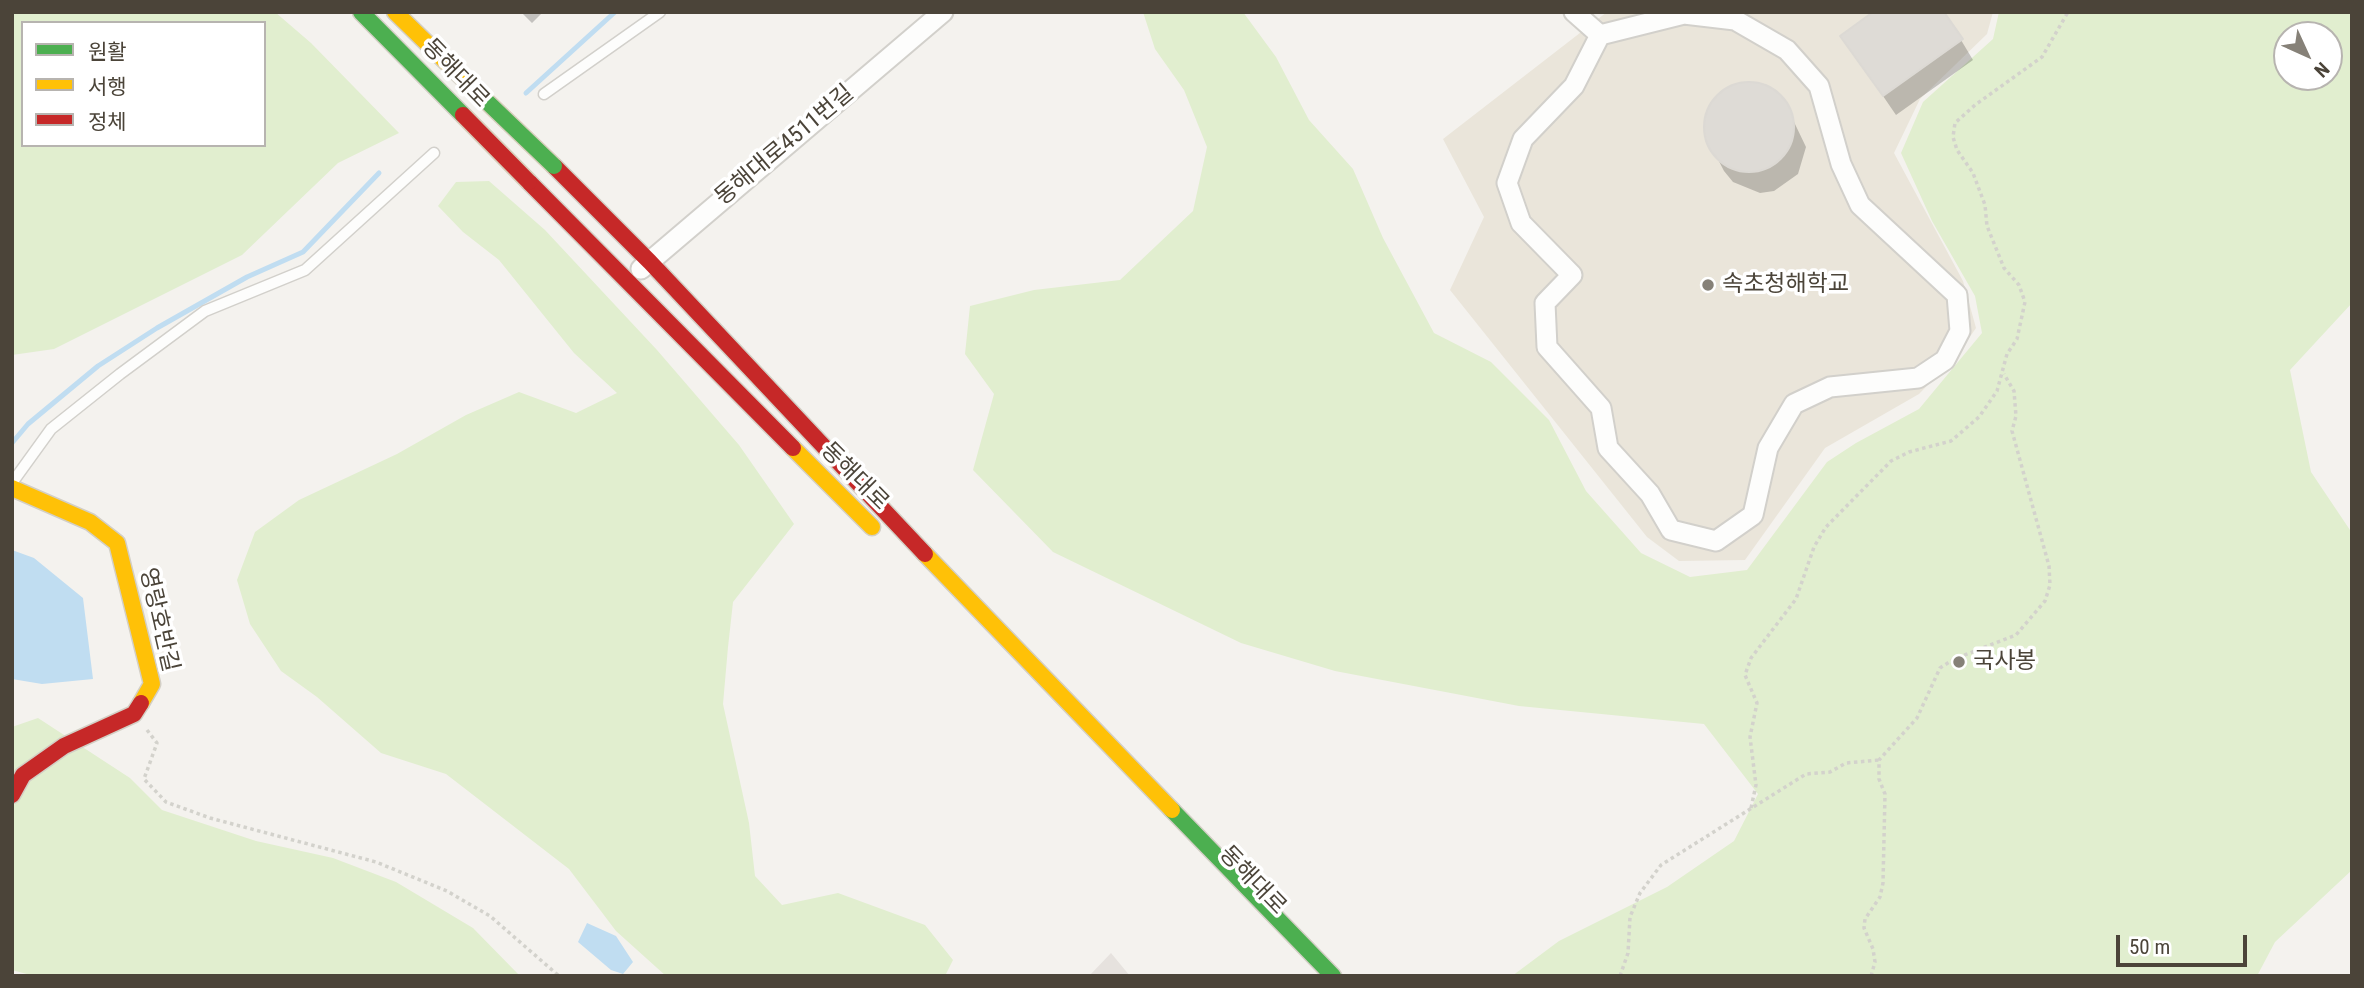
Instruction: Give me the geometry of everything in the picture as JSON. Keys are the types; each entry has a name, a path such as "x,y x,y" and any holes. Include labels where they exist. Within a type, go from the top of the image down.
{"main road":[{"name":"동해대로","path":"361,12 881,537"},
{"name":"동해대로","path":"402,15 650,262 958,589 1332,976"},
{"name":"영랑호반길","path":"12,488 90,522 117,543 152,684 134,714"},
{"name":"동해대로","path":"979,635 1313,976"},
{"path":"12,794 23,775 64,746 134,714"}],"street":[{"name":"동해대로4511번길","path":"628,281 943,12"},
{"path":"1574,12 1600,35"},
{"path":"1684,14 1735,20 1787,50 1819,86 1841,164 1860,205 1957,295 1960,331 1945,360 1918,378 1830,387 1794,404 1768,448 1753,515 1716,541 1671,530 1650,494 1608,448 1601,408 1547,347 1545,303 1573,275 1521,223 1507,183 1523,139 1574,86 1600,35 1684,14"}],"lane":[{"path":"544,94 660,12"},
{"path":"12,483 51,429 120,374 205,310 305,270 434,153"}],"path":[{"path":"1751,808 1756,785 1750,737 1757,703 1745,675 1751,658 1796,599 1814,547 1826,527 1891,461 1909,452 1951,441 1979,417 1997,391 2004,374 2007,354 2017,339 2025,302 2019,285 2004,268 1987,226 1985,205 1973,173 1956,150 1952,137 1955,123 2042,57 2068,12"},
{"path":"1871,976 1875,962 1864,928 1866,919 1880,897 1883,883 1885,794 1879,779 1879,760 1917,718 1940,668 1954,659 2009,640 2034,616 2048,594 2049,566 2012,431 2016,416 2014,391 2004,374"},
{"path":"134,714 157,743 144,779 166,802 210,818 376,862 447,891 489,916 559,976"},
{"path":"1620,976 1628,953 1630,917 1640,892 1661,865 1751,808 1768,801 1806,774 1830,772 1846,762 1879,760"}],"shaded area":[{"name":"속초청해학교","path":"1607,12 1993,12 1987,34 1920,99 1894,153 1963,281 1976,328 1958,354 1919,394 1825,448 1745,560 1679,561 1647,537 1450,290 1484,217 1443,139"},
{"path":"1111,953 1130,976 1089,976"}],"green space":[{"path":"12,12 275,12 311,43 399,133 338,163 242,255 54,349 12,355"},
{"path":"1143,12 1243,12 1276,57 1309,120 1353,169 1383,238 1434,333 1491,362 1549,420 1586,491 1641,553 1690,577 1747,570 1827,462 1919,409 1982,333 1975,296 1932,221 1901,153 1923,102 1993,39 1999,12 2352,12 2352,303 2290,370 2311,472 2352,533 2352,870 2275,942 2257,976 1512,976 1559,941 1667,887 1734,841 1758,794 1704,724 1519,706 1335,671 1241,643 1053,552 973,470 994,394 965,354 970,306 1034,290 1120,280 1193,211 1207,147 1184,90 1155,49"},
{"path":"489,181 545,230 657,350 739,445 794,524 733,602 728,647 723,704 749,823 755,876 782,905 838,893 925,925 953,960 945,976 666,976 616,931 569,869 446,774 381,753 317,697 281,671 250,624 237,580 255,532 299,500 397,454 466,415 519,392 576,413 617,393 574,353 499,260 463,232 438,206 456,182"},
{"path":"38,718 130,778 162,810 256,841 333,858 396,882 473,928 520,976 34,976 12,970 12,727"}],"water":[{"path":"12,550 34,558 83,598 93,679 42,684 12,679"},
{"path":"587,923 616,936 633,962 623,974 611,970 578,942"}],"building":[{"path":"1873,12 1944,12 1963,39 1883,96 1840,36"},
{"path":"1749,82 1766,85 1781,95 1791,110 1794,127 1791,144 1781,159 1766,169 1749,172 1732,169 1717,159 1707,144 1704,127 1707,110 1717,95 1732,85"}],"waterway":[{"path":"526,93 615,12"},
{"path":"12,443 28,424 98,366 157,328 247,277 303,252 379,173"}],"traffic: fast":[{"path":"361,12 463,115"},
{"path":"480,95 554,166"},
{"path":"1172,810 1333,976"}],"traffic: slow":[{"path":"395,12 480,95"},
{"path":"793,448 872,527"},
{"path":"12,488 90,522 117,543 152,684 141,703"},
{"path":"925,554 1172,810"}],"traffic: jam":[{"path":"463,115 529,182"},
{"path":"554,166 650,262 925,554"},
{"path":"529,182 793,448"},
{"path":"12,795 23,775 64,746 134,714 141,703"}],"place":[{"name":"속초청해학교","path":"1708,285"},
{"name":"국사봉","path":"1959,662"}]}
